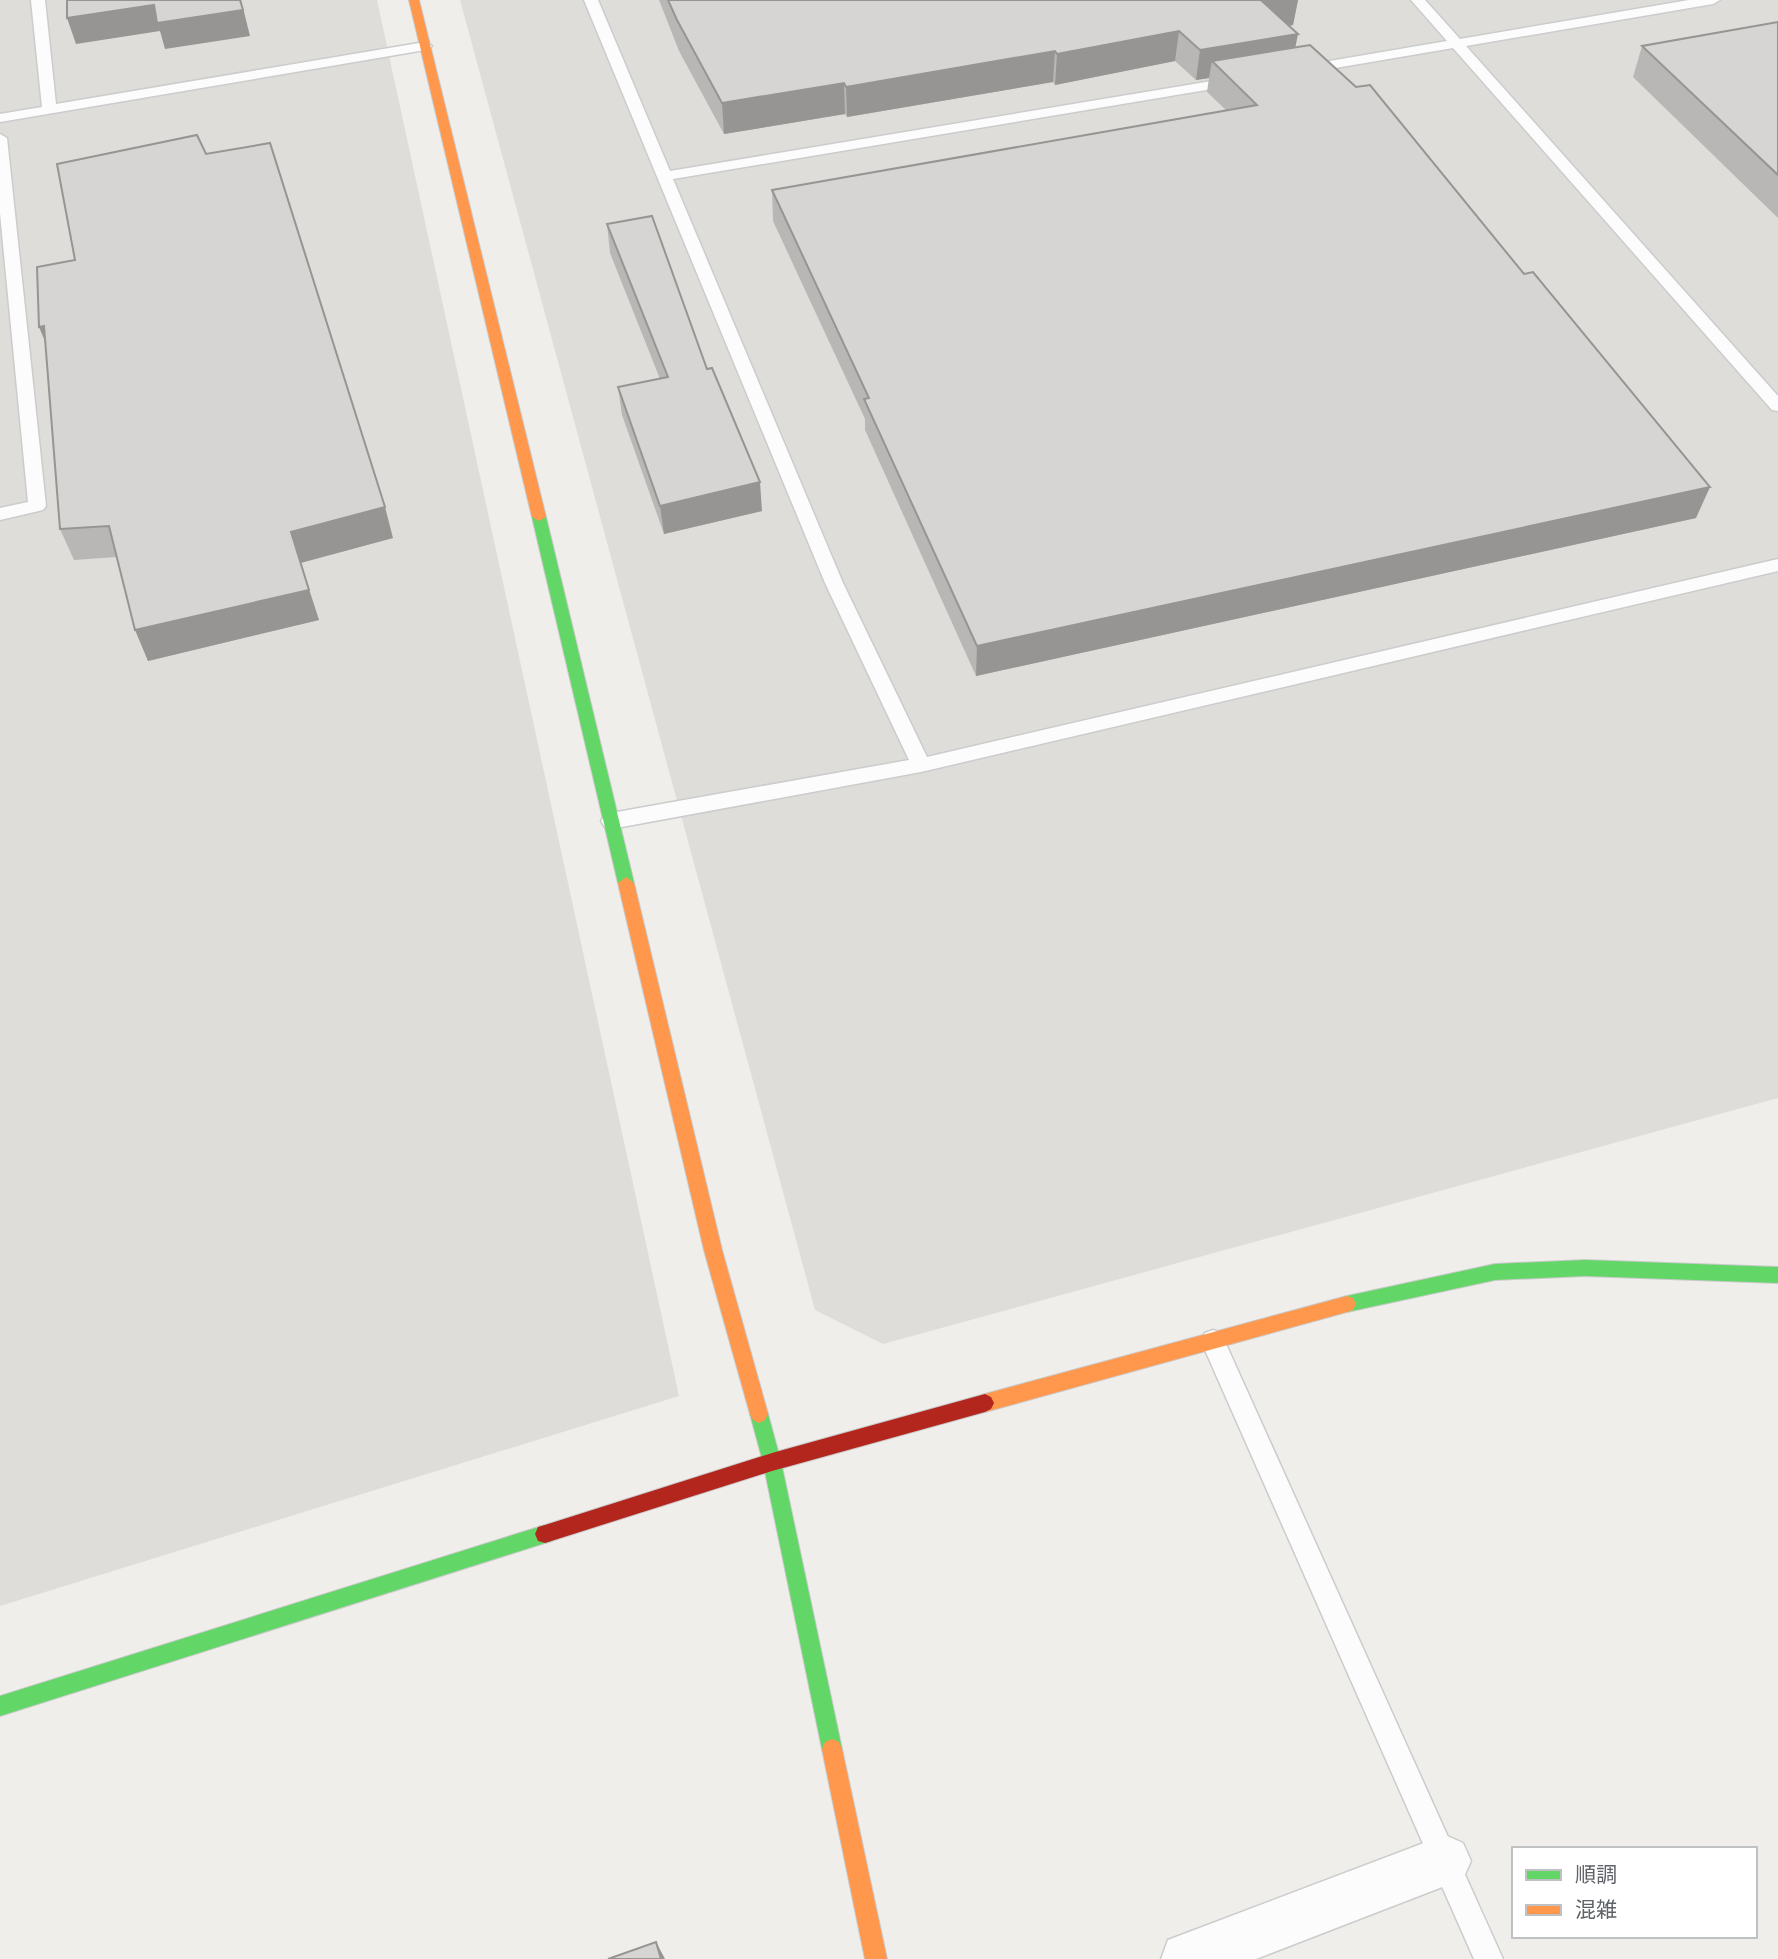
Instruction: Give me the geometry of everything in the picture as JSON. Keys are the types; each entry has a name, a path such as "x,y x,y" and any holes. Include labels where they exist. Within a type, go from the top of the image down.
{"street":[{"path":"414,0 713,1250 772,1462 876,1959"},
{"path":"0,1706 772,1462 1378,1295 1495,1272 1585,1268 1728,1270 1778,1275"},
{"path":"1187,1959 1445,1861"}],"lane":[{"path":"38,0 49,110"},
{"path":"592,0 834,583 921,765"},
{"path":"1418,0 1778,406"},
{"path":"1293,71 1713,0"},
{"path":"0,118 425,46"},
{"path":"665,176 1252,78"},
{"path":"0,138 37,506 0,514"},
{"path":"611,821 921,765 1778,565"},
{"path":"1213,1341 1489,1959"}],"shaded area":[{"path":"0,0 377,0 679,1396 0,1606"},
{"path":"460,0 1778,0 1778,1098 883,1344 815,1310"}],"building":[{"path":"67,0 240,0 243,10 157,23 154,5 67,18"},
{"path":"668,0 1267,0 1262,1 1298,34 1200,50 1179,31 1057,54 1055,51 846,87 844,83 722,103"},
{"path":"1778,22 1778,175 1642,46"},
{"path":"1310,45 1356,87 1370,85 1524,274 1533,272 1710,487 977,646 864,399 869,398 772,190 1257,105 1212,61"},
{"path":"197,135 206,154 270,143 385,507 291,532 309,590 135,630 109,526 60,529 44,326 39,327 37,267 75,260 57,164"},
{"path":"652,216 707,369 712,368 760,482 660,506 618,387 668,377 607,224"},
{"path":"656,1942 661,1959 608,1959"}],"traffic: fast":[{"path":"539,517 626,883"},
{"path":"1347,1304 1495,1272 1585,1268 1778,1275"},
{"path":"759,1414 772,1462 832,1749"},
{"path":"0,1706 545,1534"}],"traffic: slow":[{"path":"414,0 539,517"},
{"path":"626,883 713,1250 759,1414"},
{"path":"985,1403 1347,1304"},
{"path":"832,1749 876,1959"}],"traffic: jam":[{"path":"545,1534 772,1462 985,1403"}]}
